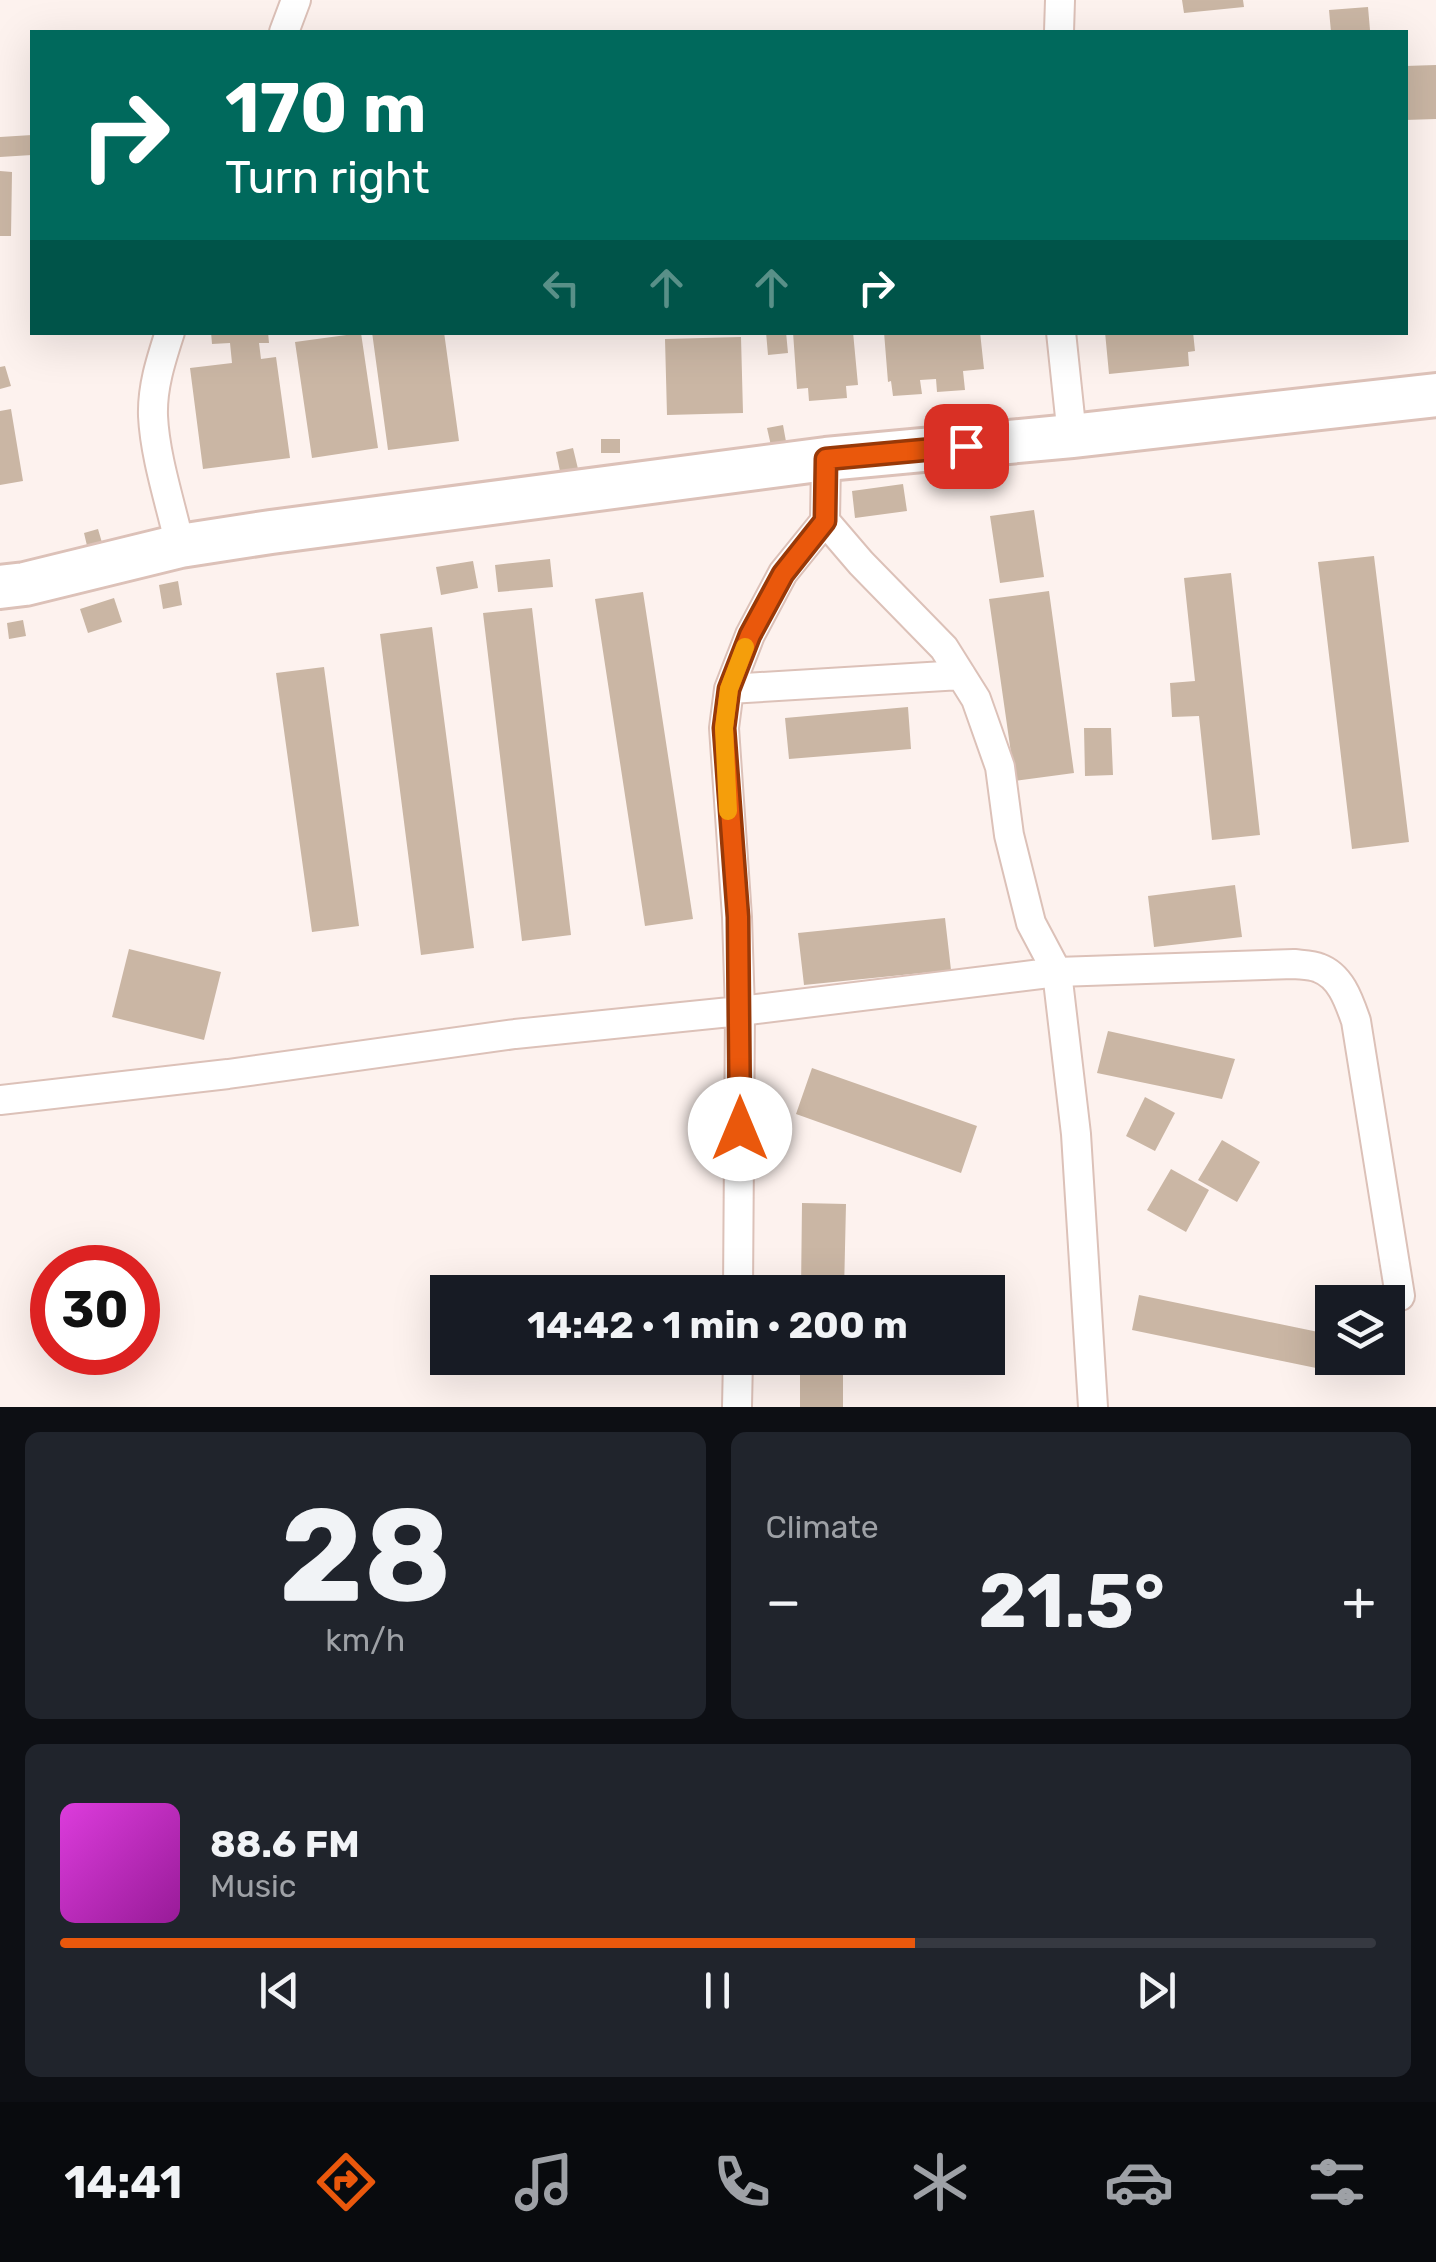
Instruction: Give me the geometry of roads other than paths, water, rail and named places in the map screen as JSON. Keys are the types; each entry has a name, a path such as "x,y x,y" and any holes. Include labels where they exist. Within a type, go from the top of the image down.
{"main road":[{"path":"0,586 25,584 180,546 271,532 826,459 1436,395"}],"street":[{"path":"285,30 296,0"},
{"path":"1059,30 1060,0"},
{"path":"169,335 156,376 152,414 180,546"},
{"path":"1062,335 1072,436"},
{"path":"738,1275 738,917 724,728 729,689 750,635 783,574 825,521 826,459"},
{"path":"825,521 944,648 976,698 1000,767 1010,835 1031,923 1057,972 1076,1134 1093,1407"},
{"path":"729,689 961,674"},
{"path":"0,1100 228,1074 515,1034 1057,972 1294,964 1320,968 1335,978 1348,996 1356,1021 1398,1285"},
{"path":"737,1407 738,1375"}]}
